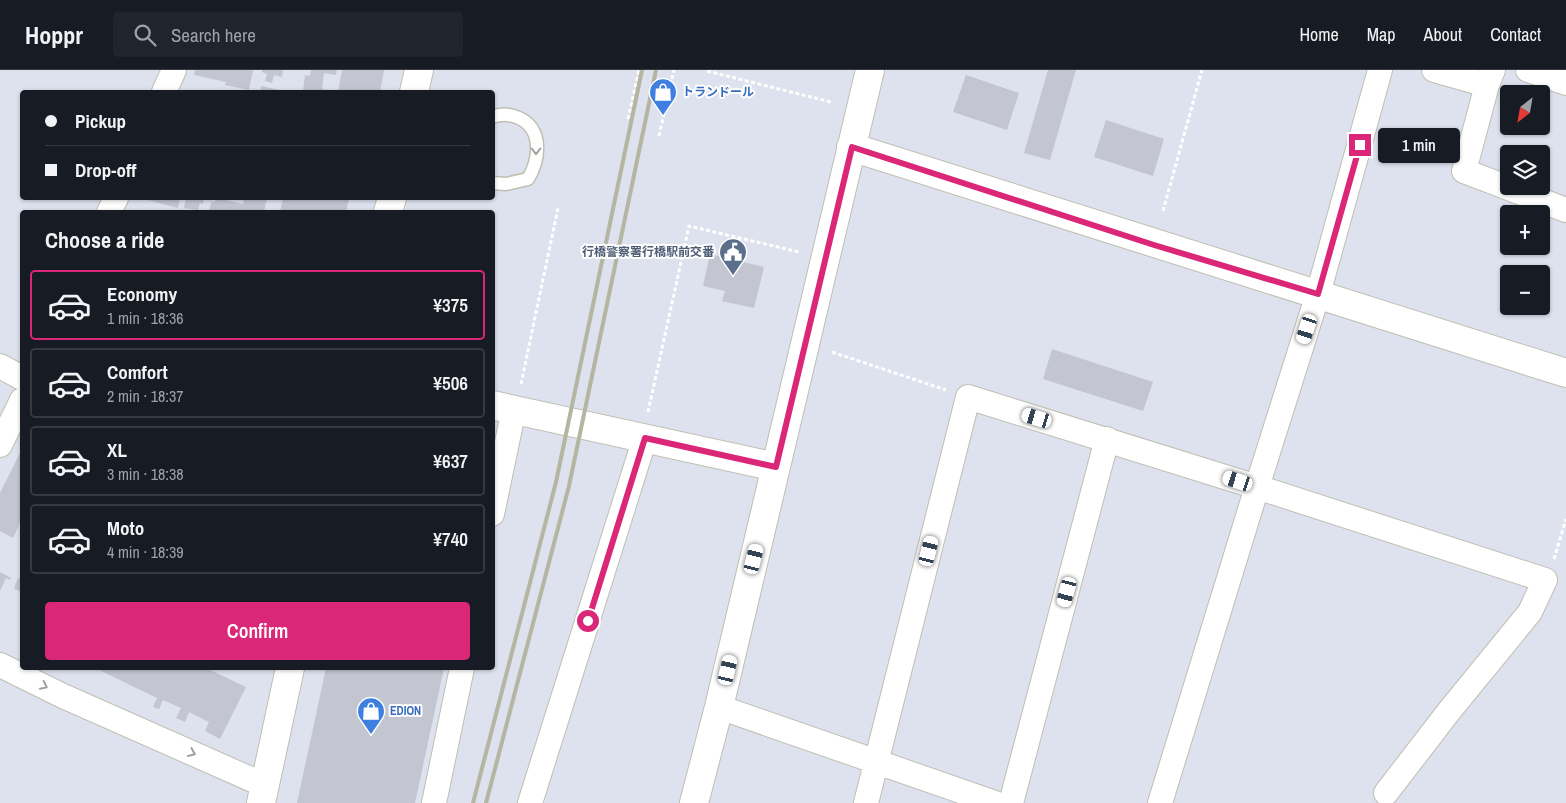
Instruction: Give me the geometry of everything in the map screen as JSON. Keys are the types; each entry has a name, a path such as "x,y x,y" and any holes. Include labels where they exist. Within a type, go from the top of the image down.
{"street":[{"path":"165,90 174,70"},
{"path":"414,90 419,70"},
{"path":"694,803 719,707 870,70"},
{"path":"1160,803 1318,294 1380,70"},
{"path":"1434,70 1490,78 1464,171 1566,210"},
{"path":"1528,70 1566,83"},
{"path":"852,147 1154,245 1318,294 1566,373"},
{"path":"0,366 20,377"},
{"path":"866,803 968,397 1107,439 1545,580 1530,612 1450,710 1387,800"},
{"path":"495,494 509,399 646,425 776,467"},
{"path":"0,445 20,404"},
{"path":"530,803 646,425"},
{"path":"1012,803 1107,439"},
{"path":"0,665 262,794 290,670"},
{"path":"434,803 462,670"},
{"path":"719,707 995,803"}],"lane":[{"path":"495,116 499,114 512,115 525,121 536,135 537,157 528,179 506,184 495,182"}],"path":[{"path":"628,119 639,70"},
{"path":"659,136 674,70"},
{"path":"1163,211 1202,70"},
{"path":"707,71 831,102"},
{"path":"509,399 558,208"},
{"path":"646,425 689,226 799,252"},
{"path":"832,352 968,397"},
{"path":"1545,580 1555,556 1566,519"}],"building":[{"path":"195,70 253,70 249,90 225,85 226,82 194,75"},
{"path":"262,70 283,70 282,77 274,75 272,83 265,81 267,74 262,72"},
{"path":"311,70 337,70 336,75 324,73 322,89 327,90 303,90 305,75 310,76"},
{"path":"342,70 384,70 380,90 338,90"},
{"path":"1048,70 1076,70 1050,160 1024,153"},
{"path":"966,75 1019,93 1007,130 953,112"},
{"path":"261,86 279,90 260,90"},
{"path":"1106,120 1164,139 1153,176 1094,157"},
{"path":"148,200 180,200 178,208"},
{"path":"186,200 204,200 203,204 200,203 198,210 184,208"},
{"path":"216,200 225,200 243,204 244,200 267,200 264,210 209,210 211,202 215,202"},
{"path":"283,200 349,200 346,210 280,210"},
{"name":"行橋警察署行橋駅前交番","path":"710,254 764,267 754,308 722,301 725,291 703,286"},
{"path":"1052,349 1153,382 1143,411 1043,379"},
{"path":"20,453 20,522 13,538 0,531 0,493"},
{"path":"0,572 11,578 10,580 6,578 0,591"},
{"path":"18,578 20,579 20,591 14,589"},
{"path":"99,670 210,670 246,687 220,739 205,731 209,722 189,712 185,722 176,718 181,708 163,700 159,709 153,707 157,698"},
{"name":"EDION","path":"326,670 444,670 415,803 297,803"}],"railway":[{"path":"473,803 556,482 642,70"},
{"path":"486,803 569,486 656,70"}],"place":[{"name":"トランドール","path":"663,116"},
{"name":"行橋警察署行橋駅前交番","path":"733,276"},
{"name":"EDION","path":"371,735"}],"route":[{"path":"588,621 645,438 776,467 852,147 1154,245 1318,294 1360,145"}]}
